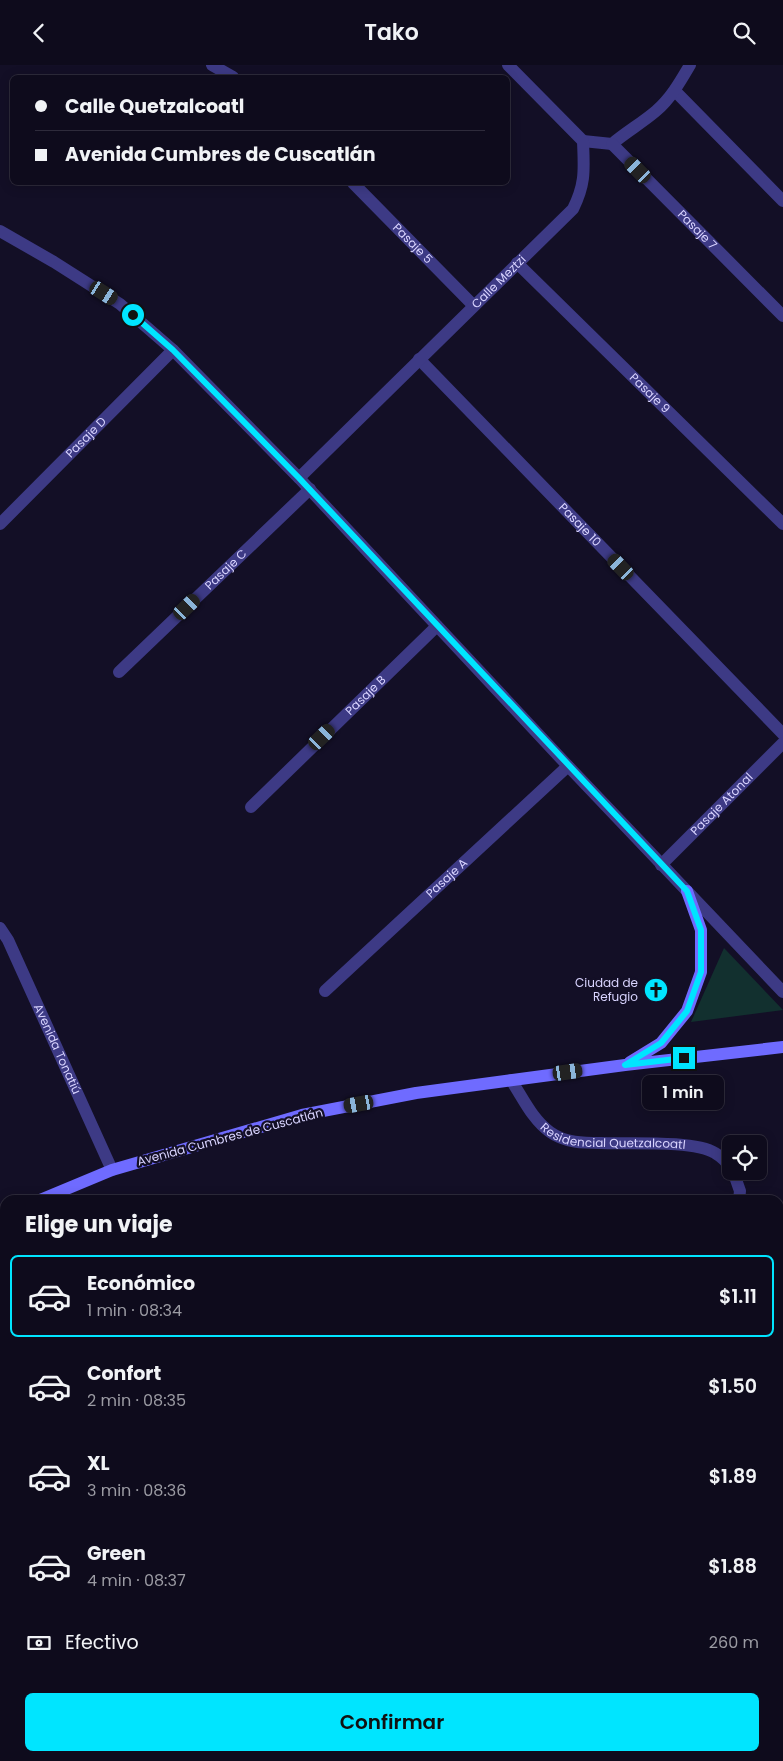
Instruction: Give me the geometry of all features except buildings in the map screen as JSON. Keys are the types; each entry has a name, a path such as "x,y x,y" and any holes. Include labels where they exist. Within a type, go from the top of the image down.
{"main road":[{"path":"625,1065 661,1043 687,1011 693,995 701,972 701,930 687,891"},
{"name":"Avenida Cumbres de Cuscatlán","path":"52,1195 112,1170 302,1115 416,1093 625,1065 783,1047"}],"street":[{"path":"212,65 230,75"},
{"path":"510,66 583,141 612,143 656,111 675,91 690,65"},
{"path":"675,91 783,201"},
{"name":"Calle Meztzi","path":"299,478 573,209 580,196 584,180 583,141"},
{"name":"Pasaje 7","path":"612,143 783,316"},
{"name":"Pasaje 5","path":"355,185 474,305"},
{"path":"0,231 54,262 120,304 173,350 310,489 568,766 783,992"},
{"name":"Pasaje 9","path":"517,263 783,524"},
{"name":"Pasaje D","path":"0,524 173,350"},
{"name":"Pasaje 10","path":"419,359 783,734"},
{"name":"Pasaje C","path":"119,672 310,489"},
{"name":"Pasaje B","path":"251,807 437,626"},
{"name":"Pasaje Atonal","path":"662,865 783,743"},
{"name":"Pasaje A","path":"325,991 568,766"},
{"name":"Avenida Tonatiú","path":"0,928 8,940 112,1170"},
{"name":"Residencial Quetzalcoatl","path":"511,1080 536,1120 551,1133 569,1141 694,1145 714,1152 722,1158"},
{"name":"Residencial Quetzalcoatl","path":"736,1180 740,1195"}],"green space":[{"path":"724,948 783,1010 691,1022"}],"place":[{"name":"Ciudad de Refugio","path":"656,990"}],"route":[{"path":"133,315 173,350 299,478 687,891 701,930 701,972 687,1011 661,1043 625,1065 684,1058"}]}
